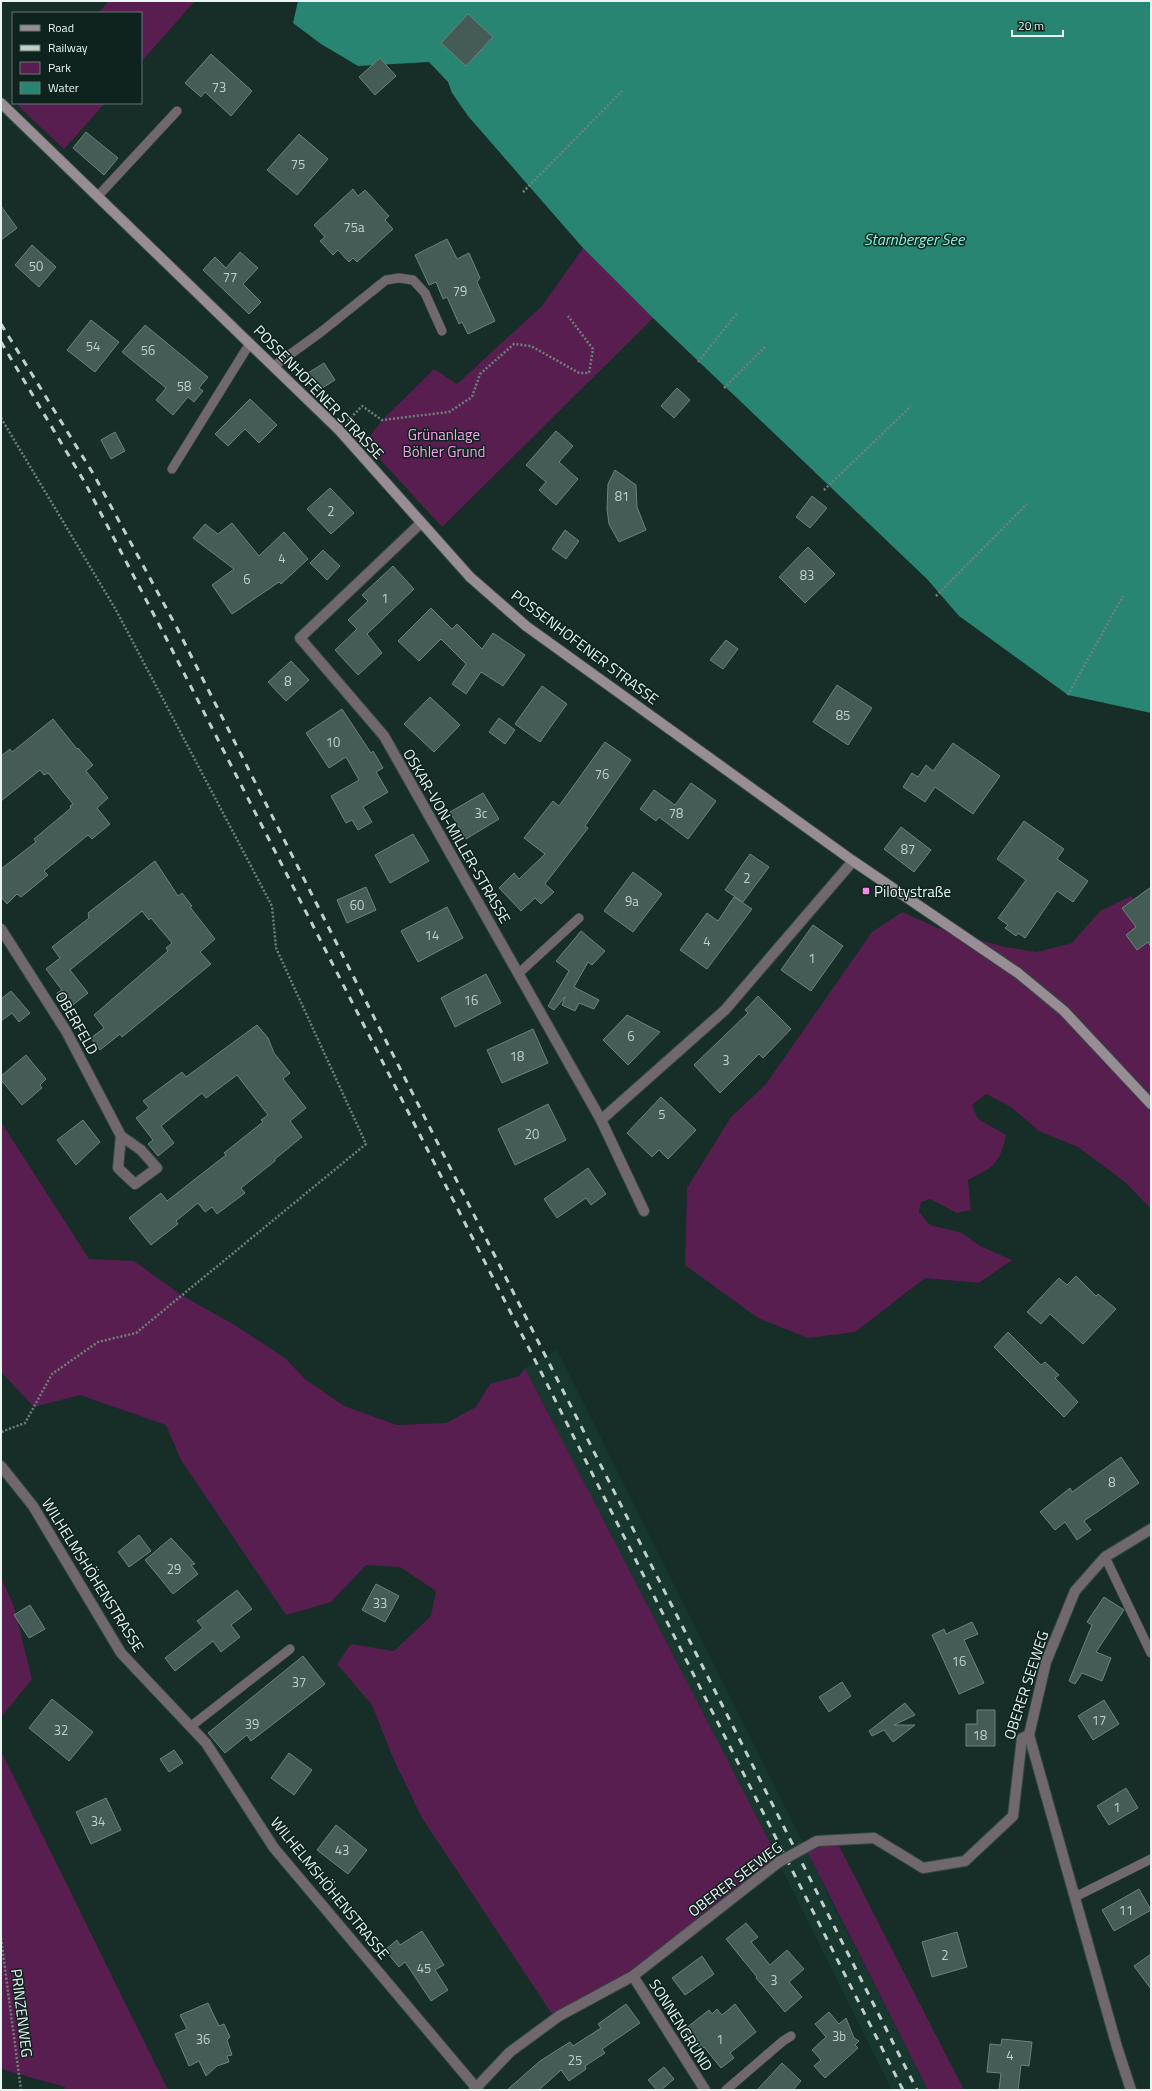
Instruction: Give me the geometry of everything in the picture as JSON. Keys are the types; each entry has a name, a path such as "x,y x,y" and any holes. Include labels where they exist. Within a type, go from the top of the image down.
{"main road":[{"name":"POSSENHOFENER STRASSE","path":"1,103 339,430 470,578 526,626 853,861 1018,973 1064,1011 1151,1104"}],"street":[{"name":"OSKAR-VON-MILLER-STRASSE","path":"421,523 300,638 384,736 601,1120 644,1211"},
{"path":"601,1120 726,1010 853,861"},
{"name":"OBERFELD","path":"1,929 66,1031 121,1136 141,1150 157,1168 135,1184 118,1168 121,1136"},
{"name":"WILHELMSHÖHENSTRASSE","path":"1,1466 33,1506 121,1653 206,1743 274,1848 476,2089"},
{"name":"OBERER SEEWEG","path":"476,2089 510,2052 559,2016 632,1976 779,1862 817,1841 874,1838 923,1868 965,1861 1014,1816 1022,1738 1029,1734 1046,1662 1075,1591 1105,1557 1151,1529"},
{"path":"1029,1734 1117,2047 1132,2090"},
{"name":"SONNENGRUND","path":"632,1976 705,2090"}],"lane":[{"path":"98,196 177,111"},
{"path":"274,366 322,332 386,280 399,278 413,280 425,293 442,331"},
{"path":"172,469 250,343"},
{"path":"518,974 579,918"},
{"path":"1105,1557 1151,1653"},
{"path":"190,1727 290,1649"},
{"path":"1074,1897 1151,1859"},
{"path":"726,2090 783,2041 791,2036"}],"path":[{"path":"523,192 622,92"},
{"path":"698,362 738,312"},
{"path":"339,430 362,406 382,420 449,412 472,397 480,374 514,344 531,346 579,373 589,373 593,349 568,316"},
{"path":"724,388 766,346"},
{"path":"824,490 911,406"},
{"path":"1,418 116,610 272,906 276,948 366,1144 136,1333 98,1342 52,1374 25,1423 1,1432"},
{"path":"936,596 1027,504"},
{"path":"1068,695 1123,596"},
{"name":"PRINZENWEG","path":"1,1938 21,2090"}],"shaded area":[{"path":"557,1350 803,1843 778,1858 525,1368"},
{"path":"807,1851 928,2090 892,2090 781,1867"}],"green space":[{"path":"109,1 195,1 142,61 142,12 99,12"},
{"path":"20,104 104,104 64,149 18,106"},
{"name":"Grünanlage Böhler Grund","path":"583,248 653,318 442,527 365,443 382,420 434,369 457,384 542,306"},
{"path":"1131,896 1151,925 1151,1209 1125,1182 1078,1147 1039,1131 1011,1107 986,1094 972,1105 978,1119 1006,1135 1001,1153 994,1164 990,1168 968,1180 971,1210 957,1213 930,1199 921,1202 919,1212 930,1225 962,1233 980,1246 1012,1260 979,1283 925,1278 855,1332 808,1338 758,1318 685,1265 687,1188 731,1117 766,1084 872,932 902,912 938,928 1005,947 1037,952 1072,943 1100,911"},
{"path":"1,1122 89,1259 134,1261 181,1295 233,1324 285,1358 305,1379 344,1406 397,1425 446,1423 476,1407 490,1384 519,1376 525,1368 778,1858 630,1971 552,2014 422,1818 393,1758 372,1705 337,1664 351,1644 394,1651 431,1616 436,1591 400,1567 366,1565 331,1602 286,1615 181,1460 166,1425 80,1395 34,1407 1,1372"},
{"path":"1,1577 14,1607 32,1679 1,1717"},
{"path":"1,1751 168,2090 65,2090 65,2087 1,2069"},
{"path":"820,1844 838,1844 964,2090 928,2090 807,1851"}],"water":[{"name":"Starnberger See","path":"298,1 1151,1 1151,713 1068,695 959,616 927,579 653,318 583,248 468,116 452,93 448,82 429,62 358,66 321,44 293,23"}],"building":[{"path":"468,14 493,37 466,66 441,43"},
{"path":"211,54 252,91 231,116 205,92 201,97 185,83"},
{"path":"380,58 396,76 375,95 359,77"},
{"path":"86,132 118,158 104,175 73,148"},
{"path":"299,134 328,159 297,195 267,170"},
{"path":"353,189 358,196 365,190 389,216 385,220 393,229 357,262 353,258 349,262 338,250 333,255 320,241 325,237 314,225"},
{"path":"1,206 17,228 1,240"},
{"path":"447,239 457,259 469,253 480,278 477,282 495,321 468,334 462,322 459,324 447,297 443,299 436,282 429,285 415,255"},
{"path":"32,245 56,267 39,287 15,265"},
{"path":"240,252 258,268 243,284 261,302 249,314 203,270 215,257 226,268"},
{"path":"91,320 119,342 95,372 67,350"},
{"path":"145,325 208,377 199,388 203,391 194,402 188,397 173,415 156,400 166,388 122,352"},
{"path":"324,363 335,380 319,390 308,373"},
{"path":"677,388 690,400 674,418 661,406"},
{"path":"250,399 277,425 259,443 245,429 228,446 215,434"},
{"path":"556,431 573,446 559,462 578,479 556,505 539,490 546,482 526,465"},
{"path":"115,432 125,451 111,459 101,440"},
{"path":"615,470 636,485 637,507 646,530 619,542 609,524 607,509 608,484"},
{"path":"330,488 354,513 331,534 307,509"},
{"path":"812,496 827,508 810,528 796,517"},
{"path":"232,523 259,556 284,532 308,559 281,584 279,582 232,614 212,585 234,569 193,538 205,524 218,534"},
{"path":"565,530 579,541 566,559 552,549"},
{"path":"808,547 835,574 805,603 779,577"},
{"path":"323,550 340,566 327,580 310,563"},
{"path":"393,566 414,589 367,634 382,653 358,675 335,650 357,629 348,620 368,601 362,595"},
{"path":"431,608 452,629 457,624 482,649 493,633 525,655 503,686 481,672 466,694 452,684 466,664 441,639 419,661 398,641"},
{"path":"726,640 738,649 723,669 710,660"},
{"path":"291,661 309,680 286,701 268,682"},
{"path":"837,685 872,708 848,745 813,722"},
{"path":"542,686 567,704 540,742 515,724"},
{"path":"430,697 460,725 434,752 404,724"},
{"path":"342,709 371,753 373,751 383,768 376,772 388,792 363,807 372,822 358,830 352,820 346,823 331,796 359,780 346,757 329,768 306,733"},
{"path":"499,718 515,730 505,744 489,732"},
{"path":"53,719 77,749 78,748 93,765 86,771 108,798 97,808 110,824 92,839 88,835 44,871 48,875 21,897 17,894 7,904 1,897 1,869 36,842 34,839 71,808 70,806 73,804 48,773 44,775 40,770 1,801 1,756 10,749 12,752"},
{"path":"605,742 631,760 585,826 588,828 545,884 554,892 541,904 535,898 521,911 499,888 514,873 519,879 545,854 524,838 553,801 559,806"},
{"path":"953,743 1000,776 973,814 935,787 925,802 903,787 912,773 918,777 926,765 933,771"},
{"path":"691,783 716,801 688,839 659,817 656,821 640,809 654,790 675,805"},
{"path":"483,793 499,819 466,839 450,812"},
{"path":"1024,821 1064,849 1057,859 1088,881 1073,902 1057,891 1025,938 1018,933 1016,936 1005,928 1008,925 998,918 1026,880 997,859"},
{"path":"901,827 931,850 914,872 884,849"},
{"path":"413,834 429,861 390,883 375,855"},
{"path":"750,854 769,867 743,902 725,890"},
{"path":"155,861 178,896 182,893 192,906 190,907 215,939 200,952 211,964 122,1037 120,1034 100,1050 91,1038 104,1028 94,1015 168,951 166,948 172,943 151,918 149,920 142,911 70,970 88,993 69,1008 57,993 62,990 46,969 60,958 52,947 89,918 88,913"},
{"path":"633,872 662,894 633,932 604,911"},
{"path":"366,887 376,910 347,923 337,900"},
{"path":"1151,887 1151,947 1148,942 1137,950 1126,935 1136,927 1122,908"},
{"path":"734,897 752,909 707,969 680,950 707,913 718,921"},
{"path":"447,907 463,938 418,962 401,931"},
{"path":"813,925 843,946 811,991 781,970"},
{"path":"581,931 605,951 592,965 588,962 574,987 599,1000 594,1009 579,1003 575,1011 562,1005 565,997 554,1010 548,1006 569,971 556,961"},
{"path":"486,974 501,1003 455,1027 441,998"},
{"path":"11,991 30,1013 19,1022 12,1013 1,1021 1,999"},
{"path":"758,996 791,1029 763,1058 759,1054 720,1093 694,1065 748,1013 745,1010"},
{"path":"627,1015 660,1032 628,1065 603,1040"},
{"path":"257,1025 268,1038 274,1053 290,1073 283,1079 306,1108 290,1121 302,1137 241,1188 245,1193 217,1214 212,1207 205,1212 198,1203 176,1221 178,1224 151,1245 129,1218 161,1193 167,1201 226,1155 224,1153 263,1122 261,1120 268,1115 237,1075 206,1098 202,1093 161,1126 174,1143 158,1156 148,1144 153,1140 136,1118 149,1108 143,1101 182,1072 186,1077"},
{"path":"533,1029 548,1063 502,1083 487,1050"},
{"path":"26,1055 46,1079 40,1085 42,1088 22,1105 1,1080 1,1076"},
{"path":"661,1097 696,1130 668,1159 659,1150 652,1157 627,1133"},
{"path":"548,1104 566,1140 515,1165 498,1129"},
{"path":"83,1120 100,1142 76,1165 57,1140"},
{"path":"588,1168 606,1194 591,1205 586,1198 557,1218 544,1199"},
{"path":"1076,1276 1096,1296 1098,1294 1116,1309 1083,1344 1050,1314 1041,1324 1027,1312 1059,1278 1067,1285"},
{"path":"1008,1332 1041,1365 1045,1362 1059,1375 1055,1378 1078,1402 1064,1417 994,1347"},
{"path":"1121,1457 1139,1483 1084,1521 1091,1530 1077,1540 1065,1522 1055,1530 1040,1512 1070,1488 1072,1492"},
{"path":"139,1535 151,1551 129,1567 118,1552"},
{"path":"171,1538 195,1564 191,1565 198,1574 173,1594 145,1560"},
{"path":"376,1584 399,1596 385,1622 362,1610"},
{"path":"237,1590 252,1609 231,1625 240,1637 221,1652 213,1641 175,1671 165,1658 203,1628 197,1621"},
{"path":"1104,1597 1124,1610 1096,1652 1111,1658 1102,1681 1082,1673 1075,1684 1069,1681 1092,1625 1087,1622"},
{"path":"30,1605 45,1629 29,1638 14,1615"},
{"path":"972,1622 978,1634 964,1640 984,1683 959,1694 932,1635 944,1629 946,1634"},
{"path":"303,1656 325,1684 251,1741 247,1735 225,1753 208,1733"},
{"path":"842,1682 851,1696 829,1712 819,1697"},
{"path":"52,1699 93,1732 69,1761 29,1728"},
{"path":"1104,1700 1119,1724 1093,1740 1078,1716"},
{"path":"905,1703 915,1715 894,1725 915,1725 893,1742 884,1730 872,1736 869,1731"},
{"path":"977,1710 995,1710 995,1746 966,1746 966,1724 977,1724"},
{"path":"174,1750 183,1763 169,1772 160,1759"},
{"path":"289,1753 312,1770 294,1795 271,1778"},
{"path":"1126,1788 1138,1808 1109,1825 1097,1806"},
{"path":"106,1798 121,1830 91,1844 76,1812"},
{"path":"336,1825 367,1850 348,1874 317,1850"},
{"path":"1139,1889 1151,1910 1114,1931 1102,1910"},
{"path":"746,1923 758,1937 751,1942 770,1965 787,1950 804,1969 789,1982 802,1997 785,2012 726,1939"},
{"path":"422,1931 444,1965 435,1970 448,1990 431,2001 405,1962 399,1967 385,1950 397,1940 400,1945"},
{"path":"957,1932 967,1967 932,1977 922,1942"},
{"path":"1151,1954 1151,1989 1134,1966"},
{"path":"702,1956 714,1974 685,1995 672,1978"},
{"path":"208,2003 219,2026 224,2024 230,2037 227,2040 232,2055 227,2056 229,2062 217,2066 206,2076 199,2061 189,2066 175,2034 187,2029 180,2015"},
{"path":"626,2004 640,2023 602,2049 605,2053 585,2066 586,2069 569,2081 561,2070 539,2090 507,2090 540,2061 570,2042 573,2046 601,2028 598,2024"},
{"path":"735,2004 756,2032 730,2053 734,2058 721,2068 704,2047 701,2049 685,2029 709,2010 712,2014 717,2009 722,2015"},
{"path":"829,2012 839,2024 846,2018 854,2038 859,2041 855,2045 858,2048 825,2078 814,2066 821,2060 812,2050 826,2037 815,2024"},
{"path":"1002,2039 1032,2042 1029,2066 1021,2065 1018,2090 999,2090 1001,2073 987,2072 990,2044 1001,2045"},
{"path":"782,2063 801,2081 793,2090 757,2090"},
{"path":"664,2067 674,2079 661,2090 657,2090 648,2080"}],"railway":[{"path":"1,324 94,475 177,628 917,2090"},
{"path":"1,342 84,481 165,636 539,1368 903,2090"}],"place":[{"name":"Pilotystraße","path":"866,891"}]}
